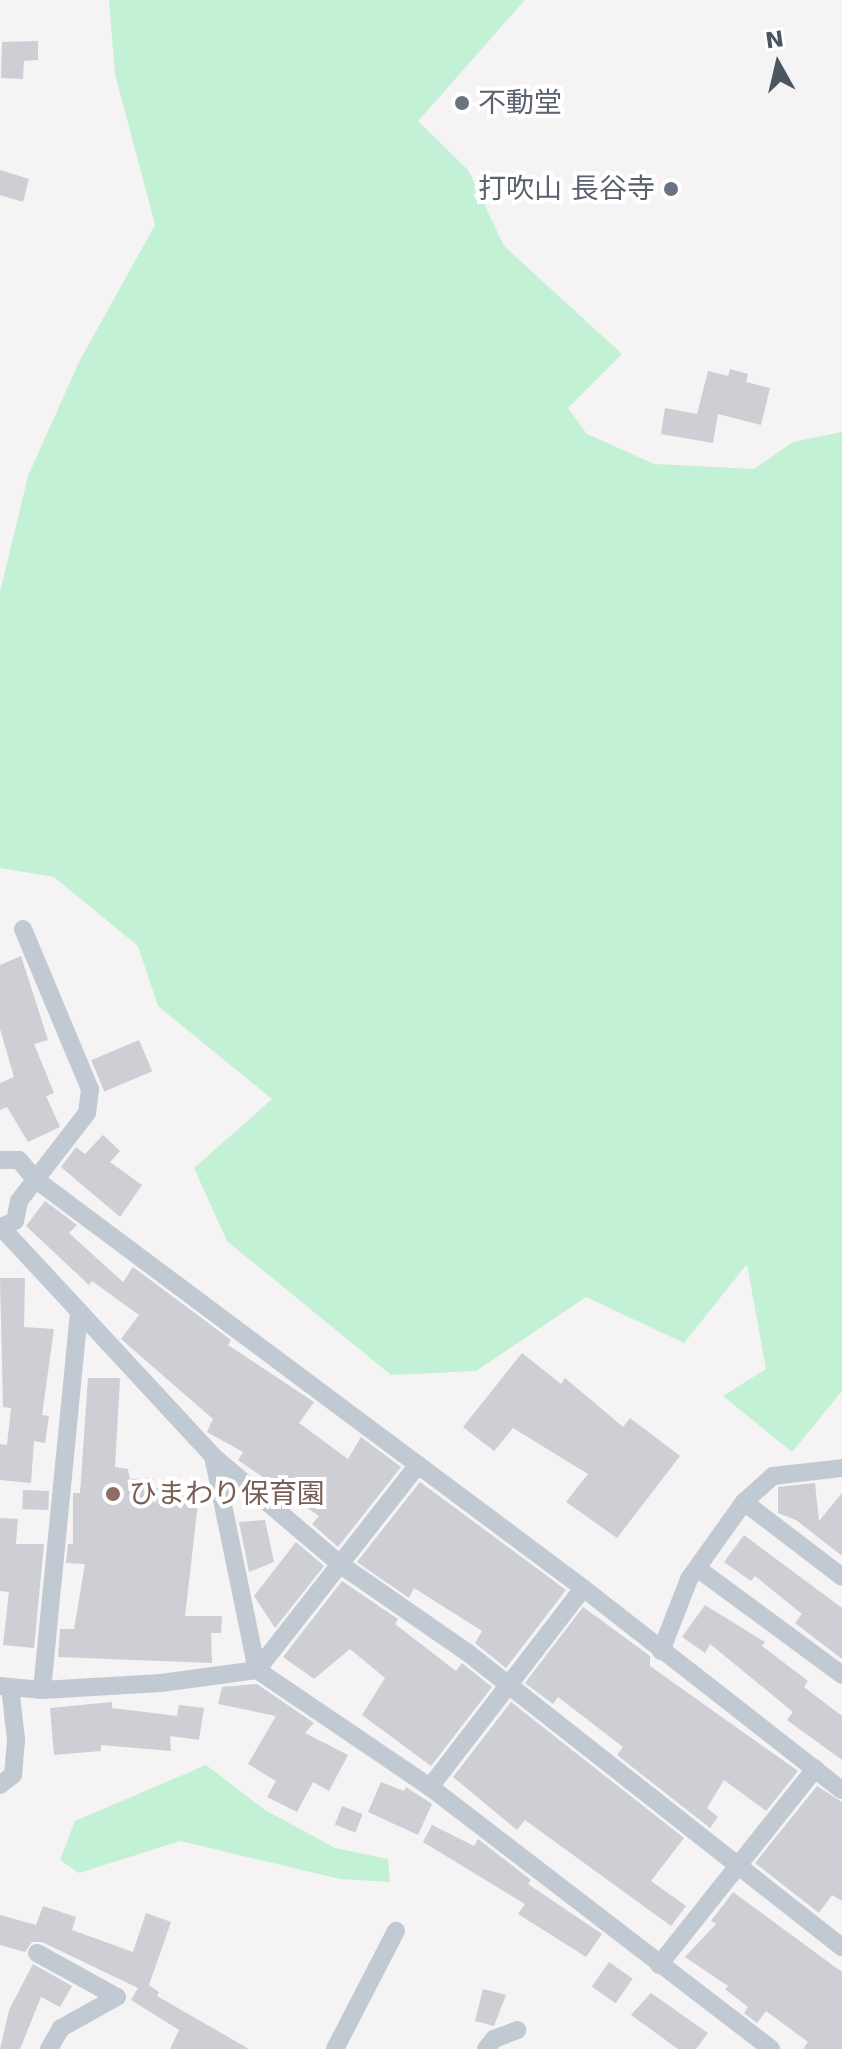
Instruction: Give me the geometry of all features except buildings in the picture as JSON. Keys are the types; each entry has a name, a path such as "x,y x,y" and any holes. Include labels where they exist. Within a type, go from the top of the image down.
{"street":[{"path":"23,929 90,1089 87,1113 19,1201 15,1221 1,1227 213,1456 341,1565 510,1685 842,1947"},
{"path":"0,1149 19,1160 35,1179 583,1588 842,1790"},
{"path":"0,1160 19,1160"},
{"path":"42,1690 79,1312"},
{"path":"213,1456 257,1670"},
{"path":"257,1670 418,1465"},
{"path":"661,1651 697,1568 744,1502 773,1476 839,1471"},
{"path":"744,1502 842,1577"},
{"path":"697,1568 842,1675"},
{"path":"430,1787 583,1588"},
{"path":"0,1785 13,1775 5,1687 42,1690 161,1683 257,1670 430,1787 771,2049"},
{"path":"659,1965 815,1769"},
{"path":"335,2049 396,1931"},
{"path":"37,1953 117,1997 61,2028 49,2049"},
{"path":"486,2049 494,2039 517,2030"}],"green space":[{"path":"109,0 525,0 418,121 468,170 504,246 622,354 568,408 587,434 654,464 754,469 793,442 842,432 842,1391 792,1452 723,1396 766,1369 747,1264 684,1343 586,1297 476,1371 391,1375 227,1241 194,1168 272,1099 158,1006 138,946 54,877 0,868 0,592 28,476 80,360 155,225 115,74"},
{"path":"206,1765 265,1810 335,1848 388,1859 390,1882 340,1879 180,1841 79,1873 60,1860 75,1821"}],"place":[{"name":"不動堂","path":"462,103"},
{"name":"打吹山 長谷寺","path":"671,189"},
{"name":"ひまわり保育園","path":"113,1494"}]}
